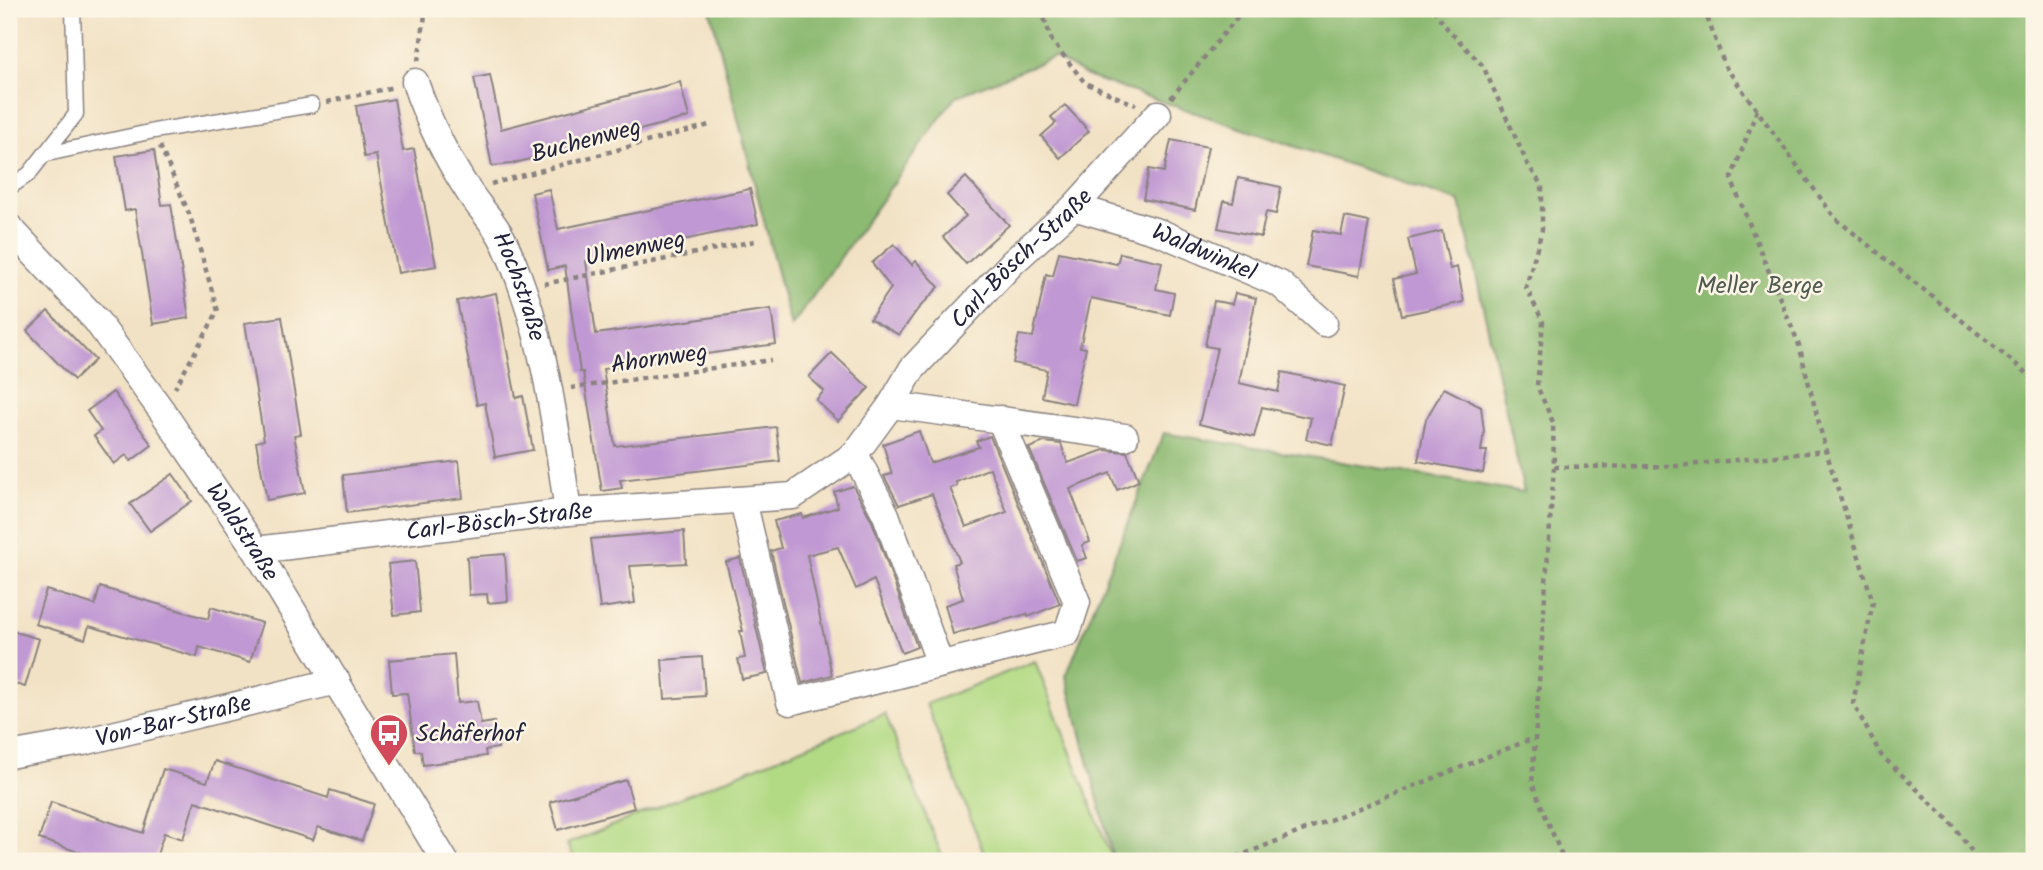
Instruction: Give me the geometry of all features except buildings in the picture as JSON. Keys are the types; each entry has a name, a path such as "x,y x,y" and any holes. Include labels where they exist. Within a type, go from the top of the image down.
{"street":[{"name":"Hochstraße","path":"415,82 429,124 467,190 504,242 522,289 552,391 568,512"},
{"name":"Carl-Bösch-Straße","path":"256,550 568,512 793,496 855,454 891,405 912,369 967,309 1073,207 1158,114"},
{"name":"Waldwinkel","path":"1073,207 1161,233 1280,284 1324,323"},
{"name":"Waldstraße","path":"9,227 96,320 162,411 256,550 445,861"},
{"path":"891,405 1125,437"},
{"path":"743,500 790,702 1067,632 1077,602 1000,419"},
{"path":"855,454 891,527 940,664"},
{"name":"Von-Bar-Straße","path":"9,755 83,742 337,681"}],"lane":[{"path":"9,188 30,174 76,114 73,9"},
{"path":"47,154 154,131 312,105"}],"path":[{"path":"312,105 415,82 426,9"},
{"path":"1041,9 1052,41 1085,83 1158,114 1244,9"},
{"path":"1434,9 1444,25 1483,66 1527,163 1542,186 1542,230 1526,287 1544,322 1537,386 1553,422 1554,467 1532,783 1564,861"},
{"path":"1704,9 1725,66 1835,218 2028,374 2034,382"},
{"path":"1757,110 1731,179 1799,345 1826,451 1874,602 1853,703 1881,755 1949,820 1979,861"},
{"name":"Buchenweg","path":"467,190 713,124"},
{"path":"154,131 190,216 218,311 162,411"},
{"name":"Ulmenweg","path":"522,289 755,241"},
{"name":"Ahornweg","path":"552,391 771,360"},
{"path":"1554,467 1677,467 1826,451"},
{"path":"1227,861 1534,738"}],"green space":[{"name":"Meller Berge","path":"710,9 2034,9 2034,861 1114,861 1066,676 1164,433 1524,492 1460,202 1089,77 1054,57 955,97 791,327"},
{"path":"1035,661 1113,861 987,861 926,704"},
{"path":"885,714 944,861 574,861 567,844"}],"place":[{"name":"Schäferhof","path":"389,767"}]}
